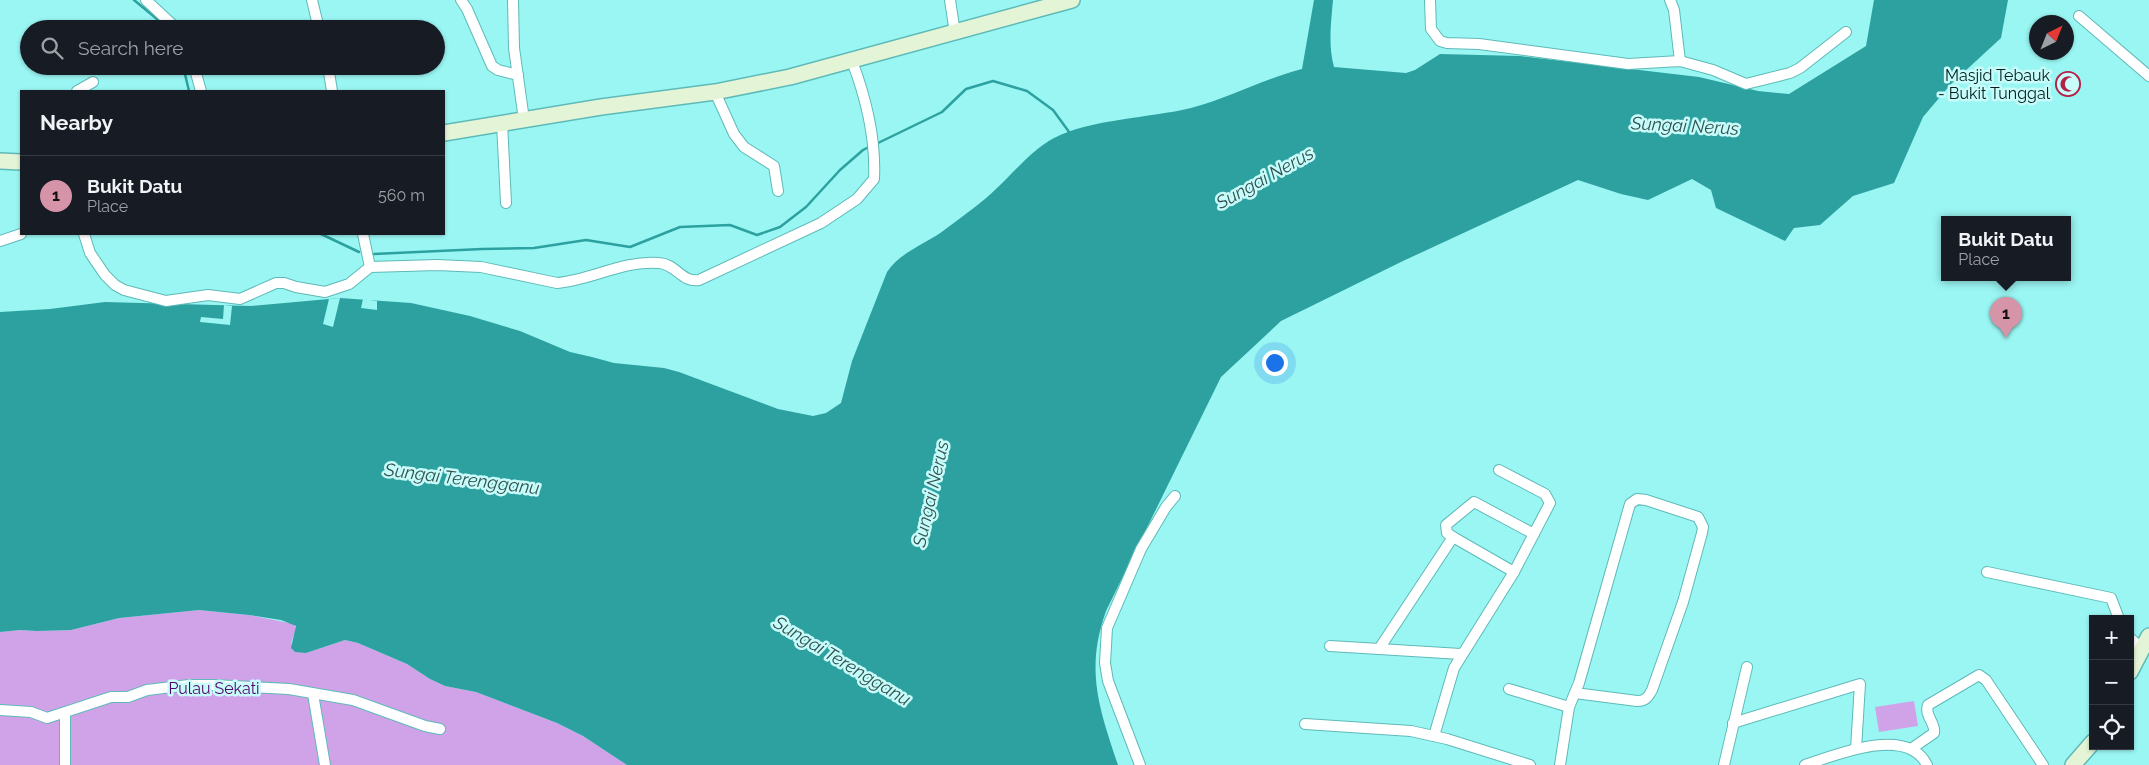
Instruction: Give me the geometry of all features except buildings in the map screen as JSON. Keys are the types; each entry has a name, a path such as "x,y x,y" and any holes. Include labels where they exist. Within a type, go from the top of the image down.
{"street":[{"path":"146,0 167,20"},
{"path":"312,0 317,20"},
{"path":"461,0 467,9 492,66 518,76"},
{"path":"513,0 512,27 524,120"},
{"path":"950,0 955,33"},
{"path":"445,134 601,107 715,92 790,77 1072,0"},
{"path":"1430,0 1431,29 1440,41 1447,44 1479,44 1628,64 1680,61 1713,70 1746,84 1790,73 1800,68 1846,32"},
{"path":"1670,0 1674,10 1680,61"},
{"path":"2079,16 2149,76"},
{"path":"84,235 90,253 105,275 115,285 124,290 166,302 208,294 240,299 276,283 284,282 296,287 325,292 349,284 370,267 437,265 481,267 557,283 639,263 660,263 671,266 686,279 692,281 699,280 820,223 855,201 874,180 872,137 861,85 852,61"},
{"path":"197,75 201,90"},
{"path":"329,75 332,90"},
{"path":"79,90 93,82"},
{"path":"715,92 734,134 744,147 774,166 778,191"},
{"path":"502,123 506,203"},
{"path":"0,160 20,162"},
{"path":"0,241 20,234"},
{"path":"363,235 370,267"},
{"path":"1434,736 1448,683 1462,654 1514,572 1550,503 1549,497 1545,494 1499,470"},
{"path":"1140,765 1108,681 1105,663 1107,628 1141,549 1166,507 1175,496"},
{"path":"1560,765 1569,707 1575,693 1630,504 1636,499 1646,500 1698,517 1703,527 1695,559 1683,602 1648,698 1644,701 1637,701 1575,693"},
{"path":"1514,572 1452,537 1447,533 1446,526 1474,502 1534,534"},
{"path":"1379,649 1452,537"},
{"path":"1987,572 2111,598 2117,615"},
{"path":"2134,664 2146,642"},
{"path":"1330,646 1462,654"},
{"path":"1724,765 1747,667"},
{"path":"1911,749 1934,733 1934,728 1926,711 1928,705 1978,675 1986,680 2043,765"},
{"path":"1733,723 1860,684 1856,748"},
{"path":"0,710 31,712 47,718 111,697 128,697 147,690 189,685 289,690 353,700 425,726 440,729"},
{"path":"1510,689 1569,707"},
{"path":"313,694 325,765"},
{"path":"64,765 65,713"},
{"path":"1304,724 1380,728 1434,736 1530,765"},
{"path":"1805,765 1856,748 1888,744 1911,749 1922,756 1927,765"},
{"path":"2074,765 2089,747"}],"green space":[{"name":"Pulau Sekati","path":"199,610 249,615 294,624 296,629 291,643 306,653 345,640 358,643 407,664 445,686 476,692 557,723 583,736 627,765 0,765 0,632 71,630 119,618"},
{"path":"1914,701 1918,726 1879,732 1875,707"}],"water":[{"path":"1314,0 1333,0 1331,42 1334,67 1406,73 1415,70 1440,54 1520,56 1699,77 1758,91 1789,94 1866,46 1874,0 2008,0 2001,38 1951,84 1923,117 1894,183 1853,196 1820,225 1794,228 1785,241 1716,208 1711,190 1692,179 1648,200 1621,194 1578,180 1403,261 1281,321 1221,377 1106,611 1096,652 1097,689 1100,707 1118,765 627,765 583,736 557,723 476,692 445,686 407,664 358,643 345,640 306,653 295,652 291,648 296,626 281,620 199,610 119,618 71,630 0,632 0,312 50,309 105,302 251,306 340,298 411,303 470,316 520,331 570,352 614,363 664,368 679,372 778,409 813,416 826,413 841,403 852,361 887,272 899,259 939,234 973,209 1031,155 1054,138 1102,123 1191,108 1302,69"}],"pier":[{"path":"340,298 333,327 323,324 329,299"},
{"path":"363,299 377,301 377,310 361,308"},
{"path":"224,305 232,306 230,325 200,322 201,317 223,319"}],"waterway":[{"path":"134,0 158,20"},
{"path":"185,75 189,90"},
{"path":"876,144 942,112 966,89 993,81 1027,91 1053,110 1072,136"},
{"path":"374,254 534,248 586,240 630,247 680,227 730,225 757,235 780,227 806,207 840,170 863,150 871,146"},
{"path":"323,235 359,252"}],"place":[{"name":"Masjid Tebauk - Bukit Tunggal","path":"2068,84"},
{"name":"Bukit Datu","path":"2006,338"}],"water label":[{"name":"Sungai Nerus","path":"1685,126"},
{"name":"Sungai Nerus","path":"1265,178"},
{"name":"Sungai Terengganu","path":"462,479"},
{"name":"Sungai Nerus","path":"931,494"},
{"name":"Sungai Terengganu","path":"842,661"}]}
